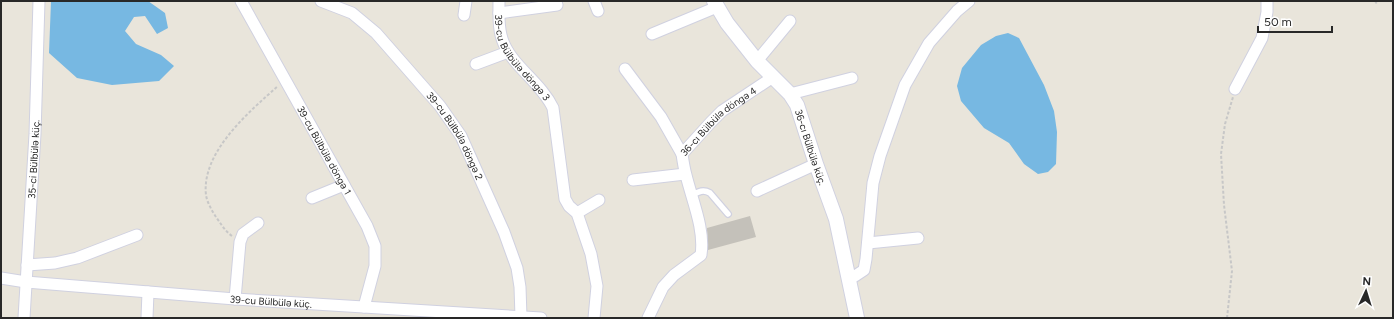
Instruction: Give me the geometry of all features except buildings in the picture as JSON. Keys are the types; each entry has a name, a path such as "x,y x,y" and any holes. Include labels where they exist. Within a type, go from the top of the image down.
{"street":[{"name":"35-ci Bülbülə küç.","path":"24,318 35,134 39,1"},
{"name":"39-cu Bülbülə döngə 1","path":"241,1 367,226 375,246 375,266 364,307"},
{"name":"39-cu Bülbülə döngə 2","path":"321,1 352,13 376,33 440,106 461,136 504,232 517,268 520,287 521,317"},
{"path":"464,15 466,1"},
{"name":"39-cu Bülbülə döngə 3","path":"499,1 500,27 503,42 508,52 548,97 553,108 565,199 569,206 577,213 591,254 597,286 594,318"},
{"path":"849,278 864,270 868,243 873,183 880,156 905,85 929,43 957,11 969,1"},
{"path":"1235,89 1262,38 1267,12 1267,1"},
{"path":"499,13 557,4"},
{"path":"652,34 716,4"},
{"name":"36-cı Bülbülə küç.","path":"716,4 727,23 757,61 783,86 797,105 836,219 857,318"},
{"path":"757,61 790,21"},
{"path":"476,64 508,52"},
{"path":"624,69 661,117 682,154"},
{"name":"36-cı Bülbülə döngə 4","path":"648,318 663,287 674,275 701,255 702,246 700,231 685,174 682,154 722,112 773,77"},
{"path":"790,94 852,78"},
{"path":"757,191 816,164"},
{"path":"633,180 685,174"},
{"path":"312,198 344,184"},
{"path":"577,213 599,200"},
{"path":"236,299 240,242 242,234 258,223"},
{"path":"27,265 55,263 77,258 137,235"},
{"path":"868,243 918,238"},
{"name":"39-cu Bülbülə küç.","path":"1,278 26,282 236,299 364,307 437,315 541,318"},
{"path":"147,318 148,292"}],"lane":[{"path":"692,196 701,190 706,191 710,193 728,214"}],"path":[{"path":"240,242 226,232 213,212 206,196 206,179 216,153 240,121 285,79"},
{"path":"1228,318 1232,271 1224,205 1221,154 1225,124 1235,89"}],"water":[{"path":"51,1 148,1 165,13 168,28 157,34 145,16 134,17 125,31 136,44 161,55 174,66 159,81 112,85 77,78 49,53"},
{"path":"1008,33 1019,38 1044,85 1054,111 1057,132 1056,164 1048,172 1038,174 1024,164 1009,143 984,128 961,101 957,86 962,68 981,45 996,36"}]}
